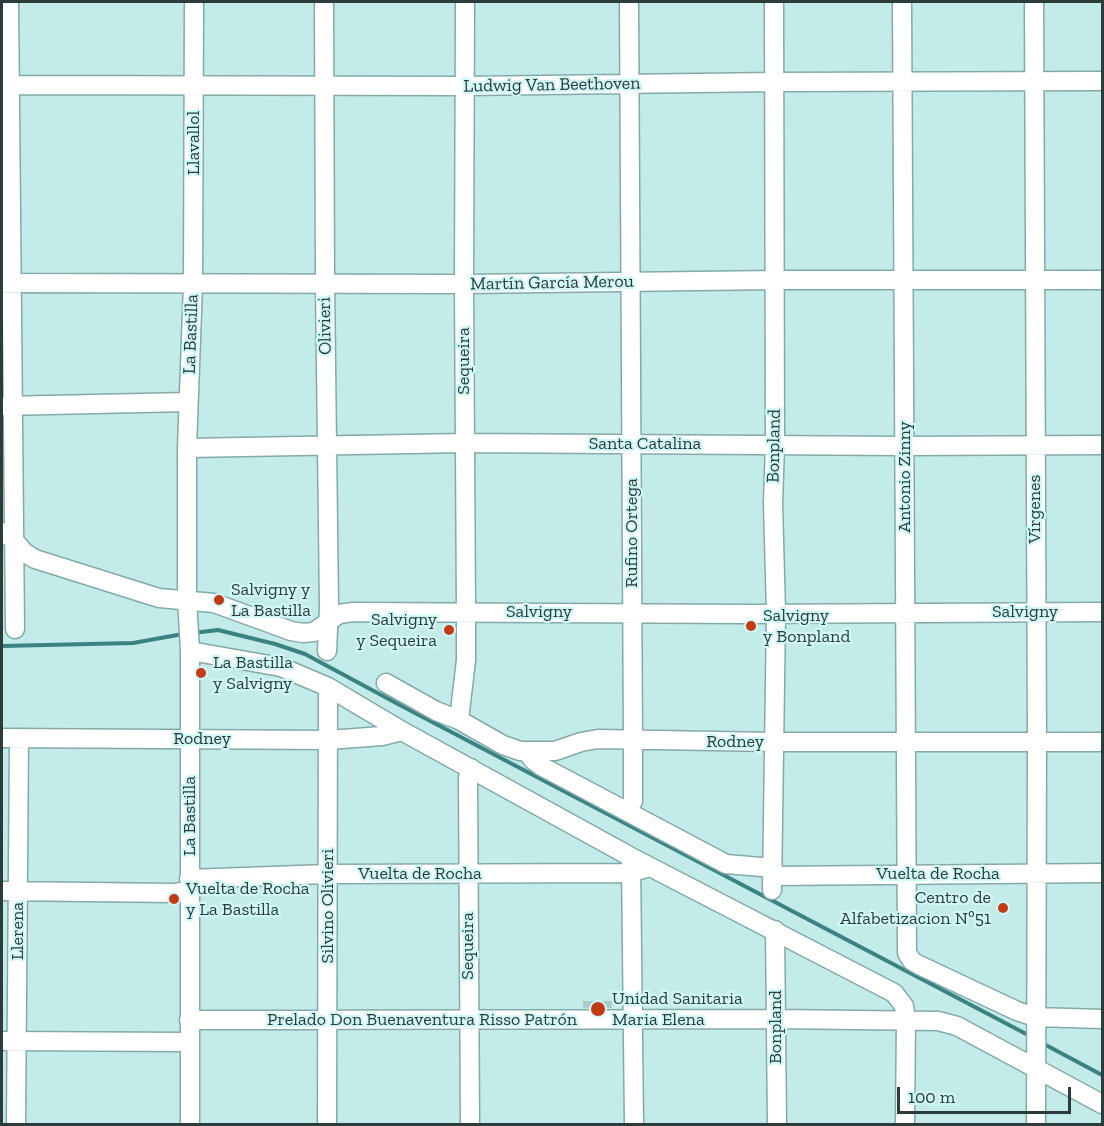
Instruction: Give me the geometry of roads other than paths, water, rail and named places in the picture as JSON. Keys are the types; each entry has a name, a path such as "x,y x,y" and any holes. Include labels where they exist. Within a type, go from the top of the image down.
{"street":[{"path":"9,2 6,85 7,536 15,629"},
{"name":"Llavallol","path":"193,284 194,2"},
{"name":"Olivieri","path":"324,2 327,651"},
{"name":"Sequeira","path":"459,720 466,660 465,2"},
{"name":"Rufino Ortega","path":"627,812 633,801 629,2"},
{"name":"Bonpland","path":"772,878 776,613 773,503 775,445 774,2"},
{"name":"Antonio Zinny","path":"902,2 904,742 907,953 912,961 919,965 1017,1011 1035,1017"},
{"name":"Vírgenes","path":"1034,2 1037,743 1034,1068"},
{"name":"Ludwig Van Beethoven","path":"6,85 466,86 1102,81"},
{"name":"Martín García Merou","path":"7,283 464,284 775,280 1102,280"},
{"name":"La Bastilla","path":"190,1125 190,651 187,448 193,284"},
{"path":"7,405 188,402"},
{"name":"Santa Catalina","path":"187,448 465,443 1102,445"},
{"name":"Salvigny","path":"7,536 35,559 159,598 214,603 291,631 303,633 314,632 339,614 353,612 1102,612"},
{"path":"190,651 281,667 328,687 402,731 471,768 631,865 634,1125"},
{"name":"Rodney","path":"386,683 503,745 527,752 555,751 598,739 774,742 1102,742"},
{"name":"Silvino Olivieri","path":"327,1125 328,687"},
{"name":"Rodney","path":"10,738 328,740 382,736 402,731"},
{"name":"Llerena","path":"10,738 10,1041 16,1125"},
{"name":"Vuelta de Rocha","path":"527,752 541,766 726,864 772,878 906,874 1102,873"},
{"name":"Sequeira","path":"470,1125 468,778 471,768"},
{"name":"Vuelta de Rocha","path":"10,891 174,893 189,885 327,874 468,875 631,865 650,867 775,930"},
{"path":"775,930 894,993 904,1006 906,1020 905,1125"},
{"name":"Bonpland","path":"775,930 777,1125"},
{"path":"1035,1017 1102,1019"},
{"name":"Prelado Don Buenaventura Risso Patrón","path":"189,1020 938,1021 957,1026 1102,1104"},
{"path":"10,1041 189,1041"},
{"path":"1034,1068 1036,1125"}],"waterway":[{"path":"193,633 218,630 305,654 1030,1036"},
{"path":"2,646 133,643 183,634"},
{"path":"1042,1043 1102,1075"}],"place":[{"name":"Salvigny y La Bastilla","path":"219,600"},
{"name":"Salvigny y Bonpland","path":"751,626"},
{"name":"Salvigny y Sequeira","path":"449,630"},
{"name":"La Bastilla y Salvigny","path":"201,673"},
{"name":"Vuelta de Rocha y La Bastilla","path":"174,899"},
{"name":"Centro de Alfabetizacion Nº51","path":"1003,908"},
{"name":"Unidad Sanitaria Maria Elena","path":"598,1009"}]}
